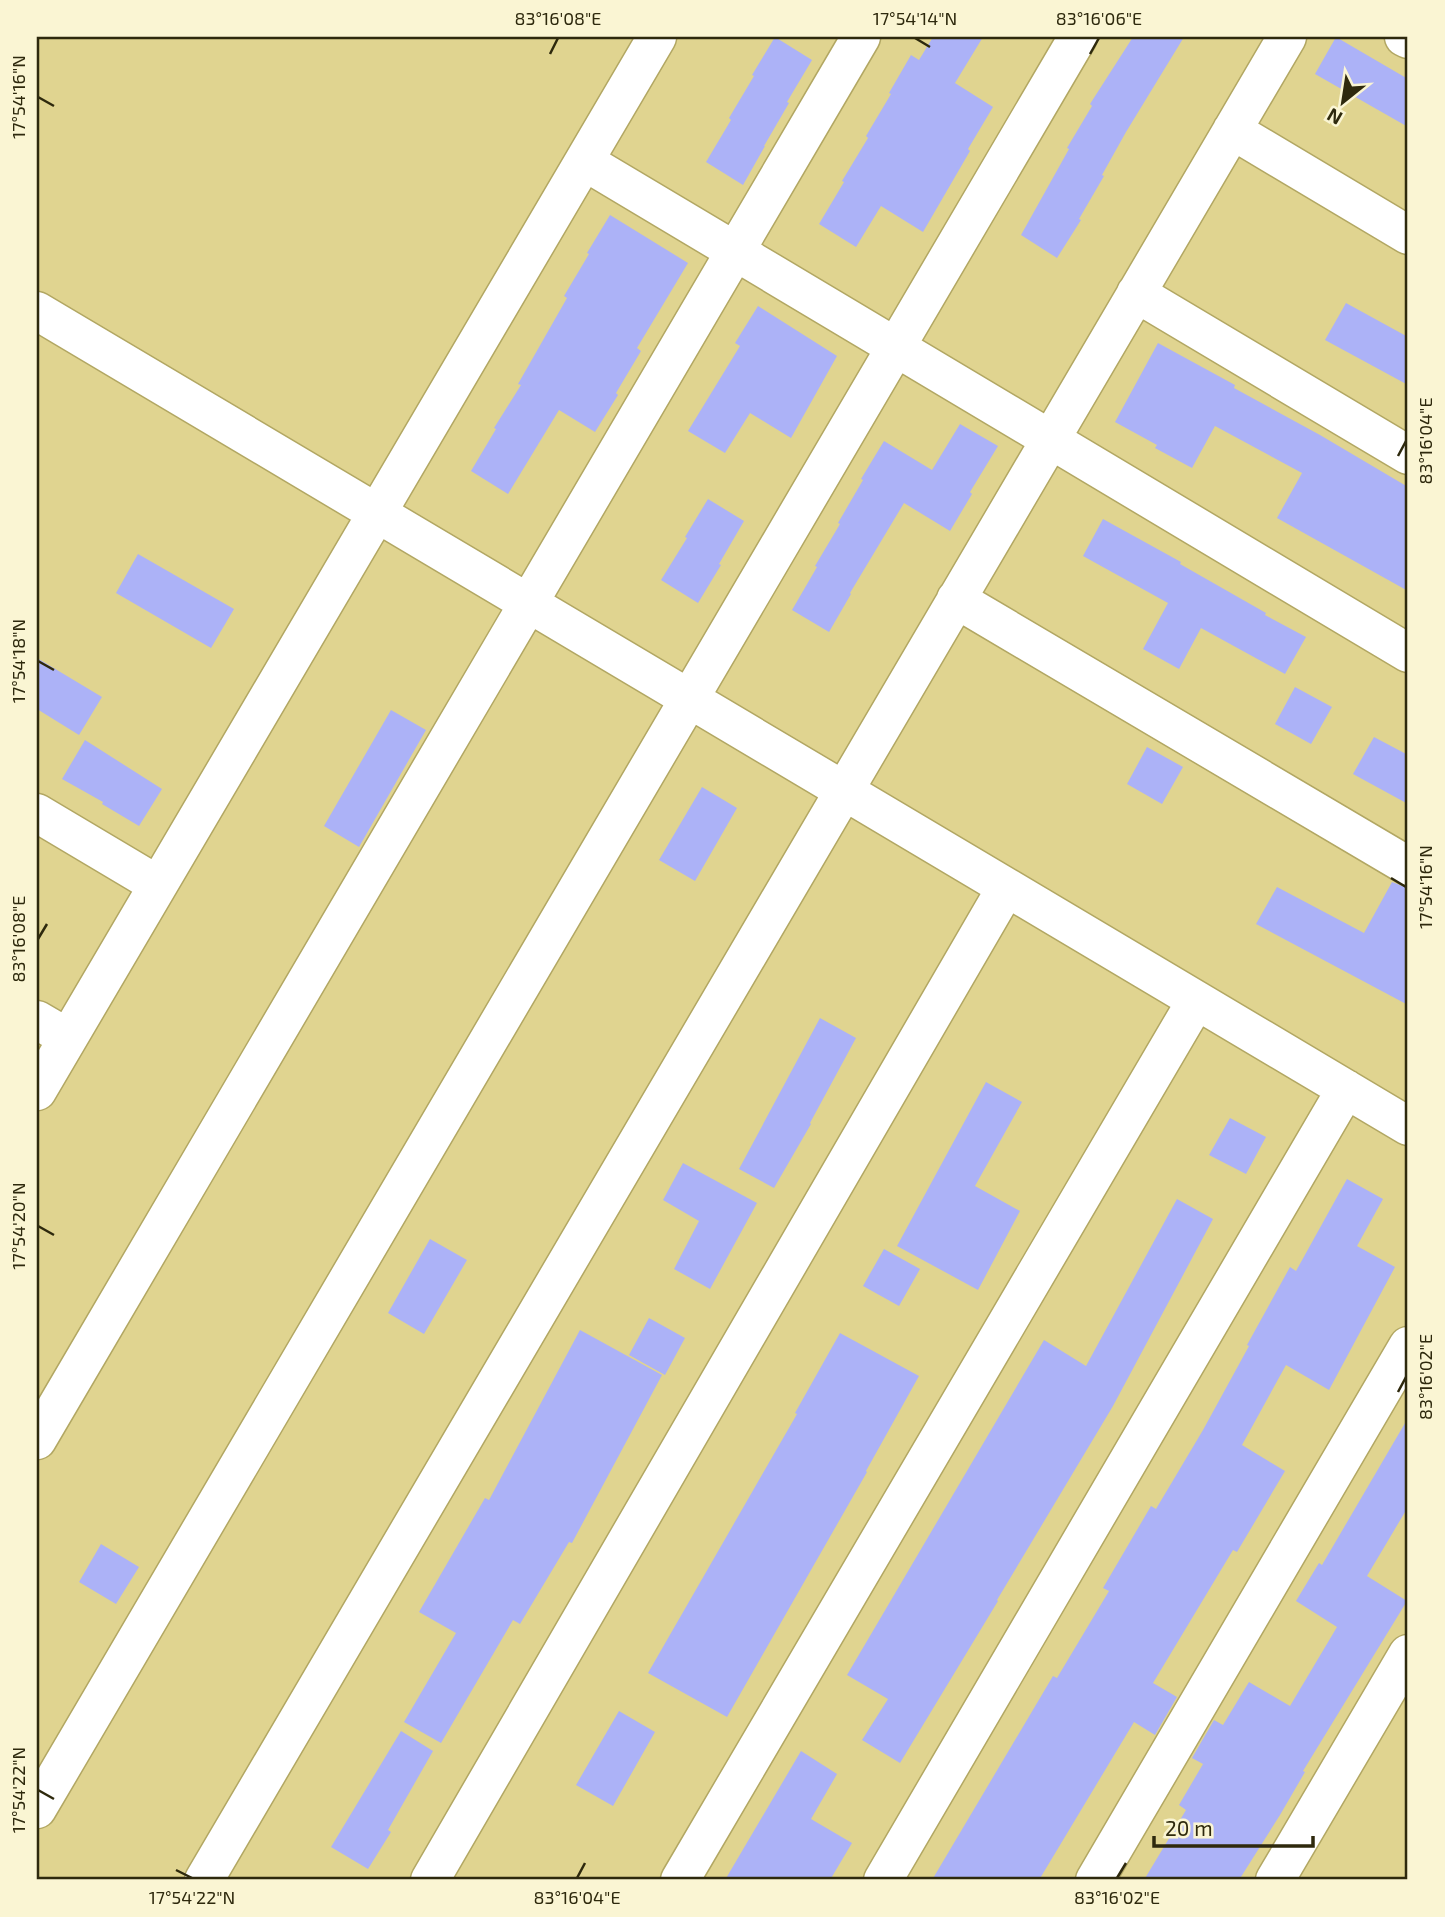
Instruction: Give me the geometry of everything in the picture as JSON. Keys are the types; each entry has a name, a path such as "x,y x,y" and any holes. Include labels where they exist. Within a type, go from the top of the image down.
{"street":[{"path":"37,1091 52,1029 158,885 657,37"},
{"path":"37,1440 861,37"},
{"path":"37,1809 1078,37"},
{"path":"204,1880 1287,37"},
{"path":"1404,37 1408,40"},
{"path":"1232,130 1408,235"},
{"path":"584,161 1408,653"},
{"path":"1136,293 1408,454"},
{"path":"37,311 1408,1126"},
{"path":"956,599 1408,866"},
{"path":"37,813 158,885"},
{"path":"433,1879 1006,888"},
{"path":"680,1880 1196,1001"},
{"path":"883,1880 1346,1089"},
{"path":"1095,1880 1408,1346"},
{"path":"1275,1880 1408,1654"}],"building":[{"path":"775,37 812,60 743,185 706,162"},
{"path":"933,37 983,37 955,83 993,107 923,232 881,206 856,247 819,224 911,55 919,60"},
{"path":"1133,37 1184,37 1126,132 1079,219 1081,220 1057,258 1021,235 1092,106 1090,104"},
{"path":"1336,37 1408,79 1408,127 1315,74"},
{"path":"610,215 688,263 637,348 641,351 595,432 559,410 508,494 471,471 521,385 518,384 567,298 564,296"},
{"path":"1346,303 1408,337 1408,385 1325,340"},
{"path":"758,306 837,356 791,438 750,413 725,453 688,431 740,346 735,343"},
{"path":"1158,343 1408,487 1408,591 1277,518 1302,473 1215,426 1192,468 1115,422"},
{"path":"960,424 998,446 950,531 904,503 829,632 792,610 884,441 932,470"},
{"path":"708,499 744,521 698,603 661,580"},
{"path":"1103,519 1306,637 1285,674 1201,628 1179,669 1143,649 1168,603 1083,556"},
{"path":"138,554 234,609 211,648 116,593"},
{"path":"37,658 102,697 79,735 37,709"},
{"path":"1295,687 1332,707 1311,744 1275,724"},
{"path":"391,710 426,730 359,847 324,826"},
{"path":"1374,737 1408,755 1408,804 1353,774"},
{"path":"85,740 162,789 139,826 62,779"},
{"path":"1147,747 1183,767 1162,804 1127,784"},
{"path":"702,787 737,808 695,881 659,860"},
{"path":"1392,882 1408,888 1408,1005 1256,924 1277,887 1364,933"},
{"path":"820,1018 856,1038 774,1188 739,1169"},
{"path":"986,1082 1022,1102 975,1186 1020,1211 978,1290 897,1246"},
{"path":"1230,1118 1266,1137 1246,1174 1209,1155"},
{"path":"683,1163 757,1203 710,1289 674,1269 699,1221 663,1200"},
{"path":"1347,1179 1383,1199 1357,1246 1395,1267 1329,1390 1286,1365 1242,1445 1285,1471 1237,1552 1233,1550 1153,1683 1177,1697 1155,1735 1134,1722 1039,1880 932,1880 1053,1676 1057,1678 1109,1591 1103,1588 1151,1506 1156,1509 1203,1430 1290,1267 1296,1271"},
{"path":"1177,1199 1213,1219 1113,1406 900,1763 862,1740 888,1699 847,1675 1044,1340 1086,1366"},
{"path":"430,1239 467,1260 424,1334 388,1313"},
{"path":"884,1249 920,1269 899,1306 863,1286"},
{"path":"649,1318 685,1338 665,1375 629,1355"},
{"path":"580,1330 662,1375 572,1543 569,1542 520,1624 513,1620 441,1743 404,1722 456,1633 419,1612 485,1498 489,1500"},
{"path":"840,1333 919,1376 727,1717 648,1673 797,1414 795,1413"},
{"path":"1408,1418 1408,1507 1367,1576 1407,1601 1239,1880 1144,1880 1186,1810 1179,1805 1203,1764 1192,1758 1214,1720 1223,1725 1249,1682 1290,1706 1337,1627 1296,1601 1319,1563 1322,1565"},
{"path":"101,1544 139,1567 116,1604 79,1582"},
{"path":"619,1711 655,1732 613,1806 576,1785"},
{"path":"401,1731 433,1751 388,1830 391,1832 368,1869 331,1847"},
{"path":"801,1751 837,1774 811,1819 852,1843 830,1880 725,1880"}]}
